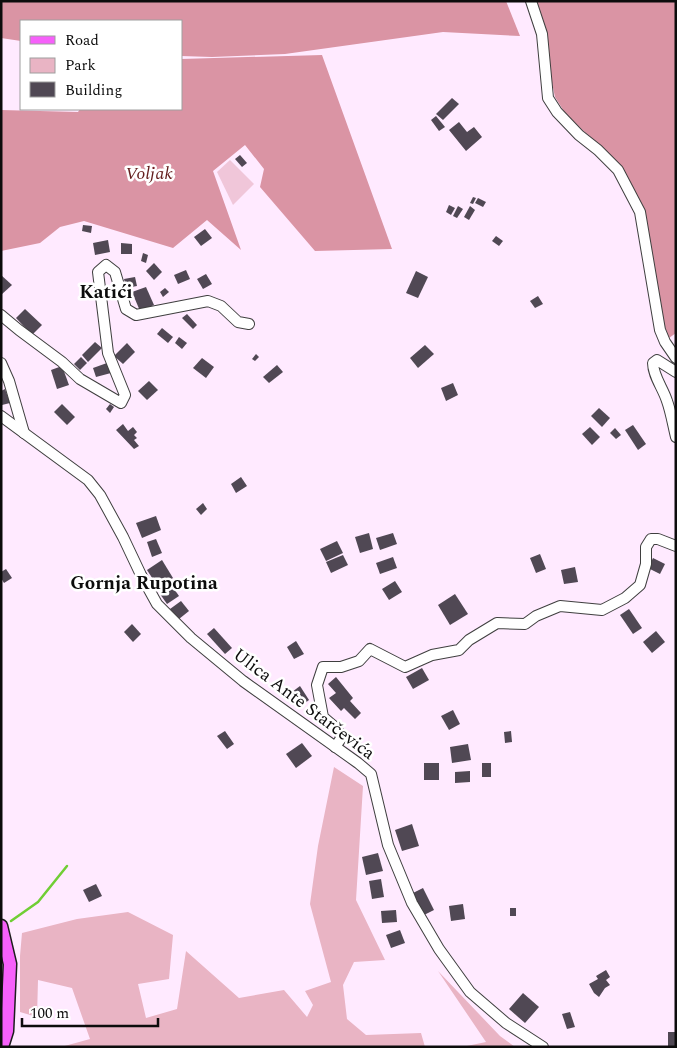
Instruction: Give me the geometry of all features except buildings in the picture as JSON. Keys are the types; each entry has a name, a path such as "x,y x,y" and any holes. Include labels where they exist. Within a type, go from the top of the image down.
{"main road":[{"path":"1,926 10,964 7,1030 2,1047"}],"street":[{"path":"531,1 542,34 548,98 568,124 618,170 640,212 660,330 665,342 676,358"},
{"path":"1,315 18,330 62,362 80,379 121,403 125,395 108,353 98,272 106,265 115,272 126,308 136,315 208,301 221,306 238,322 249,324"},
{"path":"676,372 657,360 653,363 653,371 659,379 668,402 676,437"},
{"path":"1,363 9,381 24,434"},
{"name":"Ulica Ante Starčevića","path":"1,416 88,480 100,495 157,604 191,638 242,681 371,774 388,845 412,903 439,949 470,992 506,1023 543,1047"},
{"path":"335,747 342,737 336,728 323,717 317,685 323,667 341,667 359,662 370,649 405,667 432,655 459,650 469,640 497,624 525,624 536,616 560,606 602,610 625,598 640,585 646,564 646,547 651,539 658,539 676,546"}],"green space":[{"path":"1,1 506,1 520,36 443,32 285,54 212,57 182,56 182,20 20,20 20,41 1,38"},
{"path":"535,1 676,1 676,333 669,338 662,319 642,208 634,189 619,165 565,113 555,97"},
{"name":"Voljak","path":"322,55 392,249 315,251 260,187 264,169 245,145 213,171 241,250 207,220 173,248 84,221 60,227 40,243 1,251 1,110 78,112 79,110 182,110 182,59"},
{"path":"334,767 363,786 356,900 385,960 354,962 343,985 347,1019 366,1035 421,1033 425,1047 61,1047 90,1039 72,988 38,980 37,1017 20,1012 22,933 77,919 128,912 173,935 169,979 138,984 146,1018 177,1009 186,951 239,998 284,990 307,1017 313,1005 305,991 331,982 310,904 318,846"},
{"path":"438,971 500,1036 515,1047 462,1047 486,1042"}],"shaded area":[{"path":"230,160 254,184 233,205 217,172"}],"waterway":[{"path":"11,921 38,902 67,866"}],"district":[{"name":"Katići","path":"106,292"},
{"name":"Gornja Rupotina","path":"144,583"}]}
